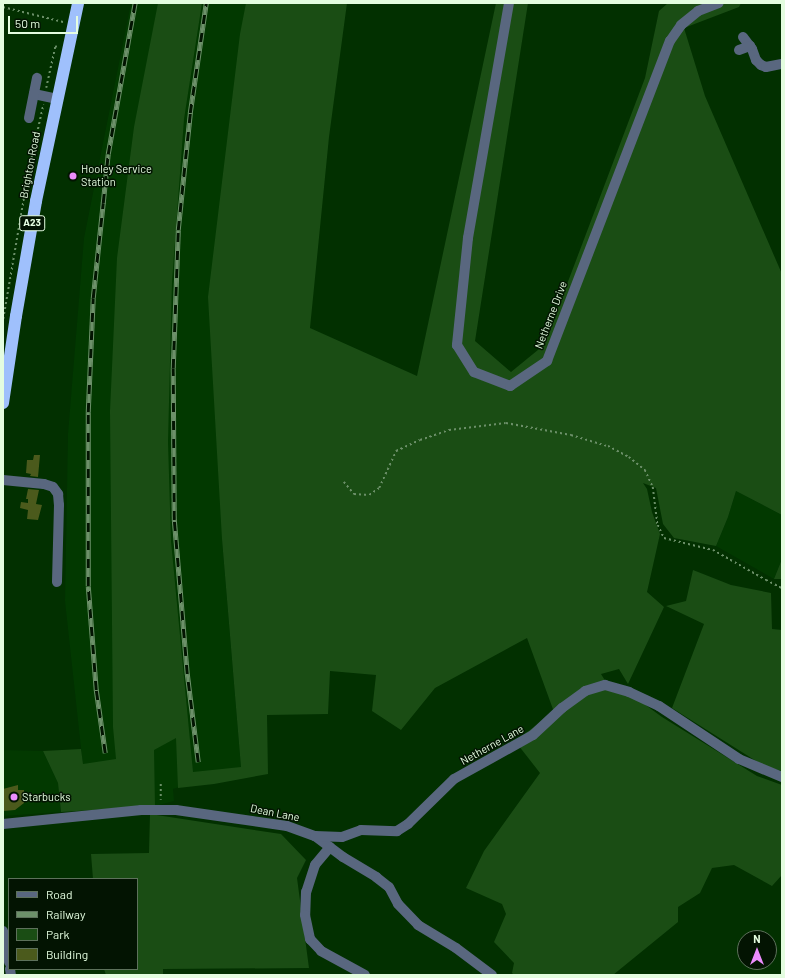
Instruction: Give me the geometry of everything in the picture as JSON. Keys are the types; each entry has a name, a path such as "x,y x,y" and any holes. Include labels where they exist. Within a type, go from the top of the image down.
{"highway":[{"name":"Brighton Road","path":"3,403 22,279 57,99 78,3"}],"street":[{"name":"Netherne Drive","path":"509,3 468,238 457,345 474,372 510,386 547,361 670,41 681,25 698,11 719,3"},
{"path":"743,37 750,46 756,60 761,65 766,67 782,65"},
{"path":"739,50 750,46"},
{"path":"29,118 37,78"},
{"path":"34,94 57,99"},
{"path":"3,480 44,484 53,487 58,494 60,505 57,582"},
{"name":"Netherne Lane","path":"315,836 342,837 361,830 397,831 408,824 454,779 533,735 562,708 586,691 605,685 629,692 660,706 740,759 782,777"},
{"name":"Dean Lane","path":"3,824 133,811 176,810 287,826 315,836 376,877 389,887 398,904 418,925 456,948 492,975"},
{"path":"330,847 315,865 306,892 305,915 310,939 321,951 365,975"},
{"path":"3,930 8,957"}],"path":[{"path":"3,7 32,16 74,24"},
{"path":"3,320 23,202 55,47 69,43"},
{"path":"344,482 354,494 369,495 379,488 396,451 420,440 449,430 506,423 571,435 608,446 629,456 645,470 653,487 658,525 664,538 713,550 782,588"},
{"path":"161,784 161,810"}],"shaded area":[{"path":"131,3 261,3 224,320 222,539 241,767 173,789 174,801 155,806 154,799 86,794 65,601 68,434 84,238"},
{"path":"736,491 782,515 782,559 774,579 716,546 728,517"},
{"path":"3,750 43,751 58,783 61,812 3,816"}],"green space":[{"path":"158,3 202,3 184,119 172,282 168,442 171,541 193,772 241,767 222,539 208,297 240,34 246,3 347,3 329,137 310,328 417,376 496,3 528,3 475,341 511,372 544,345 645,78 659,11 668,3 741,3 739,7 684,28 705,96 782,274 782,515 736,491 728,517 716,546 674,538 663,524 656,488 643,483 647,489 652,512 660,534 647,592 664,607 628,684 619,669 601,674 609,687 632,695 662,717 757,776 782,785 782,875 772,886 734,865 712,868 700,893 678,907 678,922 613,975 514,975 512,973 514,963 494,942 506,914 502,904 466,888 484,851 540,773 515,741 554,712 527,638 435,688 401,730 372,711 376,675 330,671 328,714 267,715 268,774 214,784 178,788 176,738 154,750 155,806 61,812 58,783 43,751 81,749 83,764 116,759 113,727 110,411 117,258 134,127"},
{"path":"782,559 782,579 774,579"},
{"path":"693,570 731,585 771,593 772,629 782,630 782,771 764,766 672,708 704,624 666,606 686,601"},
{"path":"150,814 281,834 306,860 297,878 309,968 163,969 163,975 106,975 104,970 138,970 138,878 93,878 91,854 149,853"}],"building":[{"path":"34,455 40,455 38,477 30,476 31,474 26,473 27,460 33,460"},
{"path":"28,489 39,490 36,504 42,505 38,520 27,519 28,510 20,508 21,502 28,503 28,499 26,499"},
{"name":"Starbucks","path":"18,785 18,790 24,790 24,803 15,810 3,811 3,789"}],"railway":[{"path":"105,753 96,690 88,586 88,412 93,298 108,154 135,3"},
{"path":"198,762 187,674 174,520 173,368 178,230 190,113 206,3"}],"place":[{"name":"Hooley Service Station","path":"73,176"},
{"name":"Starbucks","path":"14,797"}]}
